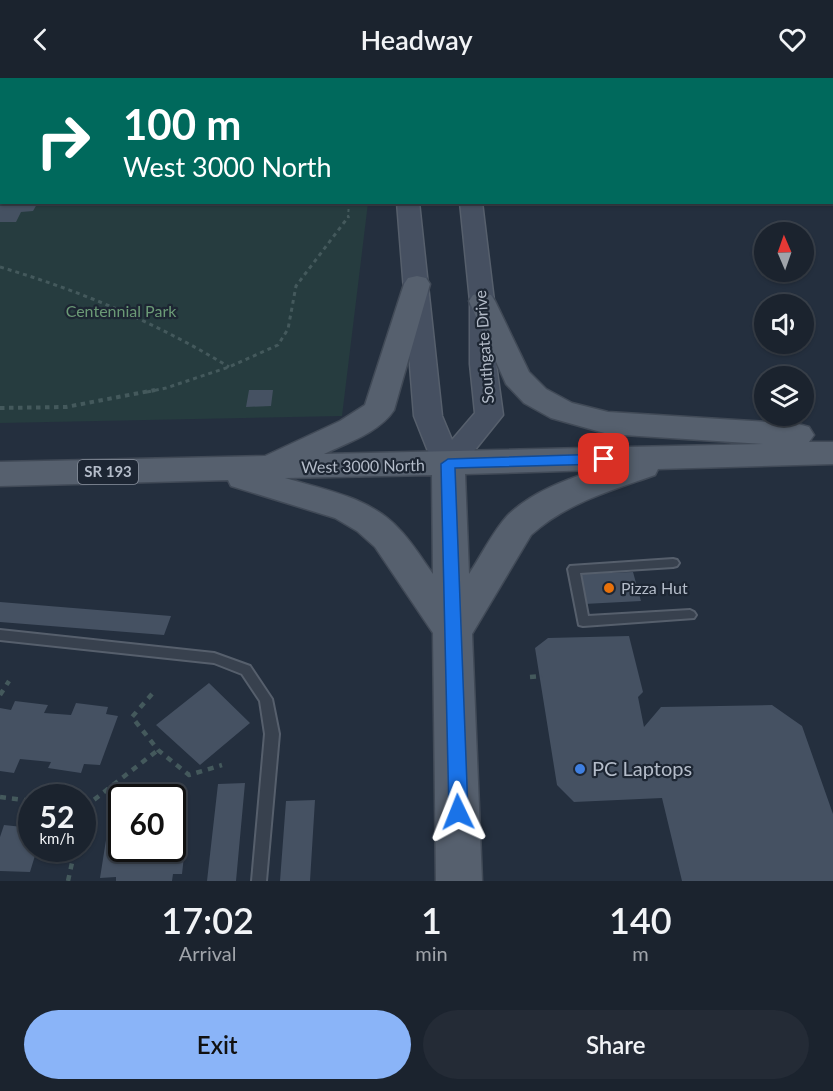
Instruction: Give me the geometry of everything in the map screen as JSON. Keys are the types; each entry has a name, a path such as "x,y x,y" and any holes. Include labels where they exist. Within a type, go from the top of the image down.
{"main road":[{"path":"408,204 428,416 448,464 459,881"},
{"name":"Southgate Drive","path":"448,464 489,415 483,364 482,301 471,204"},
{"path":"267,468 351,429 379,410 417,284"},
{"path":"482,301 516,377 540,399 568,413 613,423 833,438"},
{"name":"West 3000 North","path":"0,474 833,453"},
{"path":"453,630 519,526 532,513 563,496 670,457"},
{"path":"215,470 347,509 369,522 387,538 453,630"}],"lane":[{"path":"673,563 574,569 583,621 690,615"},
{"path":"0,635 214,658 246,670 266,699 272,734 259,881"}],"path":[{"path":"0,408 66,407 165,388 229,367 278,345 288,329 296,286 349,216 349,204"},
{"path":"0,267 86,295 203,350 229,367"},
{"path":"530,677 542,676"},
{"path":"0,695 9,681"},
{"path":"152,694 132,717 158,750 189,775 222,765"},
{"path":"96,797 158,750"},
{"path":"0,797 18,799"},
{"path":"68,881 72,862"}],"green space":[{"name":"Centennial Park","path":"0,204 368,204 342,416 0,423"}],"building":[{"path":"0,204 37,204 33,211 21,212 16,222 0,222"},
{"path":"249,390 273,390 271,406 246,407"},
{"name":"Pizza Hut","path":"633,572 641,601 584,604 576,574"},
{"path":"0,602 171,616 164,635 0,622"},
{"path":"629,636 643,692 638,697 644,727 661,707 772,705 802,726 833,814 833,881 682,881 662,798 574,802 557,785 535,648 548,638"},
{"path":"209,683 250,723 200,765 156,725"},
{"path":"15,701 48,705 44,713 71,715 76,703 108,707 106,714 118,716 100,765 84,764 81,773 48,768 51,762 20,759 14,773 0,771 0,708 11,710"},
{"path":"245,783 236,881 207,881 218,784"},
{"path":"315,800 310,881 280,881 286,801"},
{"path":"4,825 18,826 18,862 33,862 30,872 0,871 0,837"},
{"path":"106,840 108,840 108,862 183,862 182,874 173,874 172,881 116,881 116,877 100,878"}],"place":[{"name":"Pizza Hut","path":"609,588"},
{"name":"PC Laptops","path":"580,769"}],"route":[{"path":"458,812 448,464 604,459"}]}
